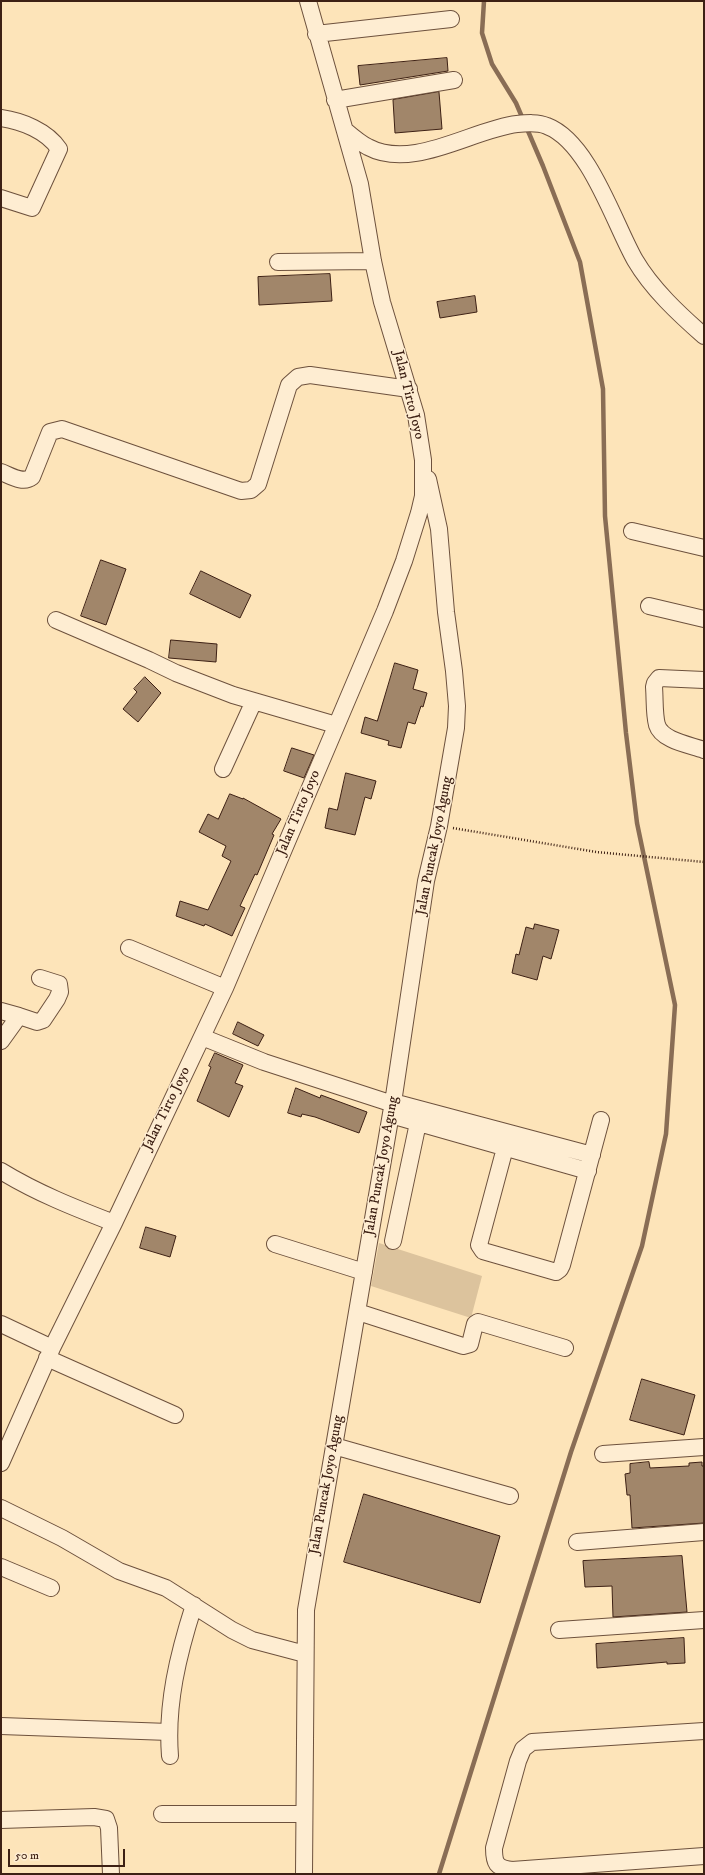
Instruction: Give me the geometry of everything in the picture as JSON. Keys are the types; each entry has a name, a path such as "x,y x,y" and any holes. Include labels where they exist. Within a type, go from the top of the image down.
{"street":[{"name":"Jalan Tirto Joyo","path":"1,1463 49,1353 114,1223 225,988 385,611 404,561 422,496 423,460 416,415 382,302 373,261 360,184 346,132 316,34 308,1"},
{"path":"316,34 451,19"},
{"path":"335,100 454,80"},
{"path":"1,118 18,121 52,139 59,149 32,208 1,198"},
{"path":"346,132 368,147 379,151 410,153 424,152 456,143 504,126 536,124 547,126 560,133 578,150 635,261 660,294 704,336"},
{"path":"278,262 373,261"},
{"path":"1,472 21,480 28,480 32,477 50,432 62,429 241,491 251,490 258,484 289,385 298,377 310,375 409,389"},
{"name":"Jalan Puncak Joyo Agung","path":"304,1874 305,1654 307,1599 358,1312 392,1107 426,881 452,762 456,728 457,706 439,528 435,505 423,460"},
{"path":"632,531 704,548"},
{"path":"649,606 704,619"},
{"path":"56,620 176,673 254,700 336,725"},
{"path":"704,680 659,678 654,687 656,718 660,731 670,738 704,750"},
{"path":"223,769 254,700"},
{"path":"129,948 225,988"},
{"path":"1,1011 37,1022 43,1020 57,1000 60,992 59,984 40,978"},
{"path":"1,1041 19,1016"},
{"path":"202,1036 264,1062 392,1107 507,1140 588,1171"},
{"path":"392,1107 418,1123 592,1155"},
{"path":"507,1140 479,1245 482,1251 556,1272 560,1269 601,1120"},
{"path":"393,1241 418,1123"},
{"path":"1,1171 23,1184 75,1208 114,1223"},
{"path":"275,1244 364,1272"},
{"path":"358,1312 463,1346 470,1344 475,1324 478,1322 565,1348"},
{"path":"1,1324 49,1353 175,1415"},
{"path":"334,1446 510,1496"},
{"path":"603,1454 704,1447"},
{"path":"1,1508 62,1538 119,1571 166,1588 252,1640 305,1654"},
{"path":"577,1542 704,1532"},
{"path":"1,1567 51,1588"},
{"path":"170,1756 168,1732 173,1685 180,1649 194,1605"},
{"path":"559,1630 704,1620"},
{"path":"1,1726 168,1732"},
{"path":"704,1731 540,1740 532,1742 523,1749 518,1761 494,1848 494,1859 502,1868 512,1870 571,1870 671,1866 704,1856"},
{"path":"162,1814 304,1814"},
{"path":"1,1820 94,1817 106,1819 109,1828 111,1874"}],"path":[{"path":"439,826 596,852 704,862"}],"shaded area":[{"path":"379,1243 482,1276 471,1318 371,1286"}],"building":[{"path":"447,58 448,71 360,85 358,66"},
{"path":"439,92 442,129 395,133 393,100"},
{"path":"330,274 332,301 259,305 258,277"},
{"path":"475,296 477,312 440,318 437,302"},
{"path":"101,560 126,569 106,625 81,616"},
{"path":"201,571 251,595 240,618 190,594"},
{"path":"171,640 217,644 216,662 169,658"},
{"path":"395,663 418,670 413,689 427,693 423,707 421,706 415,724 408,722 401,748 388,745 389,741 361,733 365,717 377,721"},
{"path":"145,677 161,693 138,722 123,709 137,692 134,689"},
{"path":"292,748 314,755 304,778 284,771"},
{"path":"346,773 376,781 371,799 365,797 355,835 325,828 329,808 337,810"},
{"path":"230,794 243,798 281,819 272,834 274,835 257,875 255,874 240,906 245,908 232,936 205,924 204,926 176,916 180,901 208,910 231,861 222,856 226,846 199,832 208,814 218,819"},
{"path":"535,924 559,930 551,959 543,956 537,980 512,973 516,954 519,955 526,927 533,929"},
{"path":"238,1022 264,1035 258,1046 233,1034"},
{"path":"215,1053 243,1065 235,1083 243,1086 229,1117 197,1101"},
{"path":"296,1088 320,1098 321,1095 367,1112 359,1133 315,1117 302,1114 301,1117 288,1113"},
{"path":"146,1227 176,1236 170,1257 140,1248"},
{"path":"642,1379 695,1395 684,1435 630,1420"},
{"path":"649,1462 650,1468 689,1466 689,1463 702,1462 702,1466 704,1466 704,1523 632,1528 630,1495 627,1495 625,1474 630,1473 630,1464"},
{"path":"364,1494 500,1536 480,1603 344,1562"},
{"path":"682,1556 687,1612 613,1617 612,1586 585,1587 583,1561"},
{"path":"684,1638 685,1663 667,1664 667,1662 597,1668 596,1644"}],"waterway":[{"path":"439,1874 571,1452 642,1246 666,1134 675,1005 637,823 626,733 605,516 603,389 580,262 543,166 516,103 492,64 482,33 484,1"}]}
